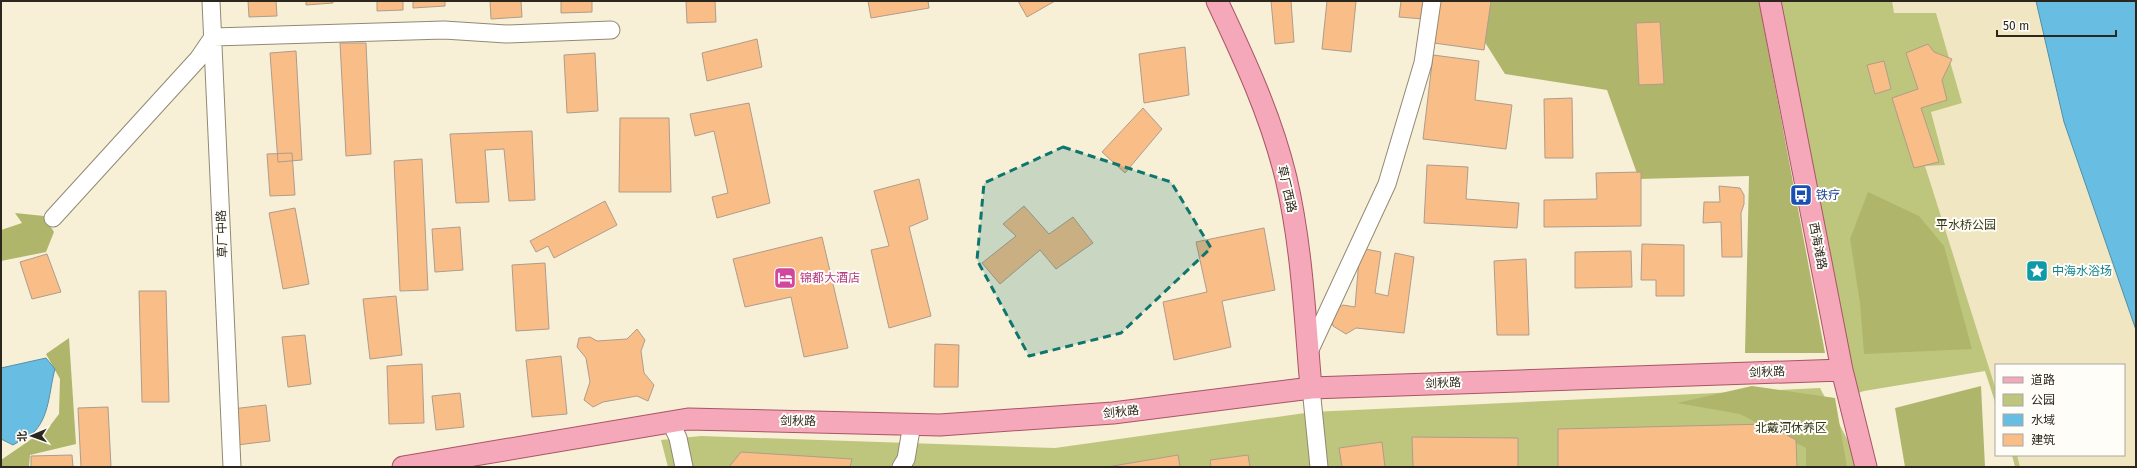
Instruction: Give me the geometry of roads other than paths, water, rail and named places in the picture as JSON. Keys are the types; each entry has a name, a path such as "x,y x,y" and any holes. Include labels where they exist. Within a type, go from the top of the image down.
{"main road":[{"name":"草厂西路","path":"1217,1 1258,89 1286,177 1301,259 1311,388"},
{"name":"西海滩路","path":"1770,1 1842,370 1866,467"},
{"name":"剑秋路","path":"403,467 688,418 940,424 1113,413 1311,388 1842,370"}],"street":[{"name":"草厂中路","path":"210,1 213,36 232,467"},
{"path":"1308,354 1387,184 1422,63 1432,1"},
{"path":"52,218 198,59 213,36 444,30 506,34 610,30"},
{"path":"1311,388 1319,467"},
{"path":"670,421 678,438 684,467"},
{"path":"901,467 906,460 912,424"}],"water":[{"path":"2036,1 2136,1 2136,330 2064,122"},
{"path":"46,358 55,369 46,412 38,427 32,434 13,445 1,439 1,368"}],"place":[{"name":"铁疗","path":"1801,195"},
{"name":"中海水浴场","path":"2037,271"},
{"name":"锦都大酒店","path":"785,278"}],"park label":[{"name":"平水桥公园","path":"1966,225"},
{"name":"北戴河休养区","path":"1791,428"}]}
